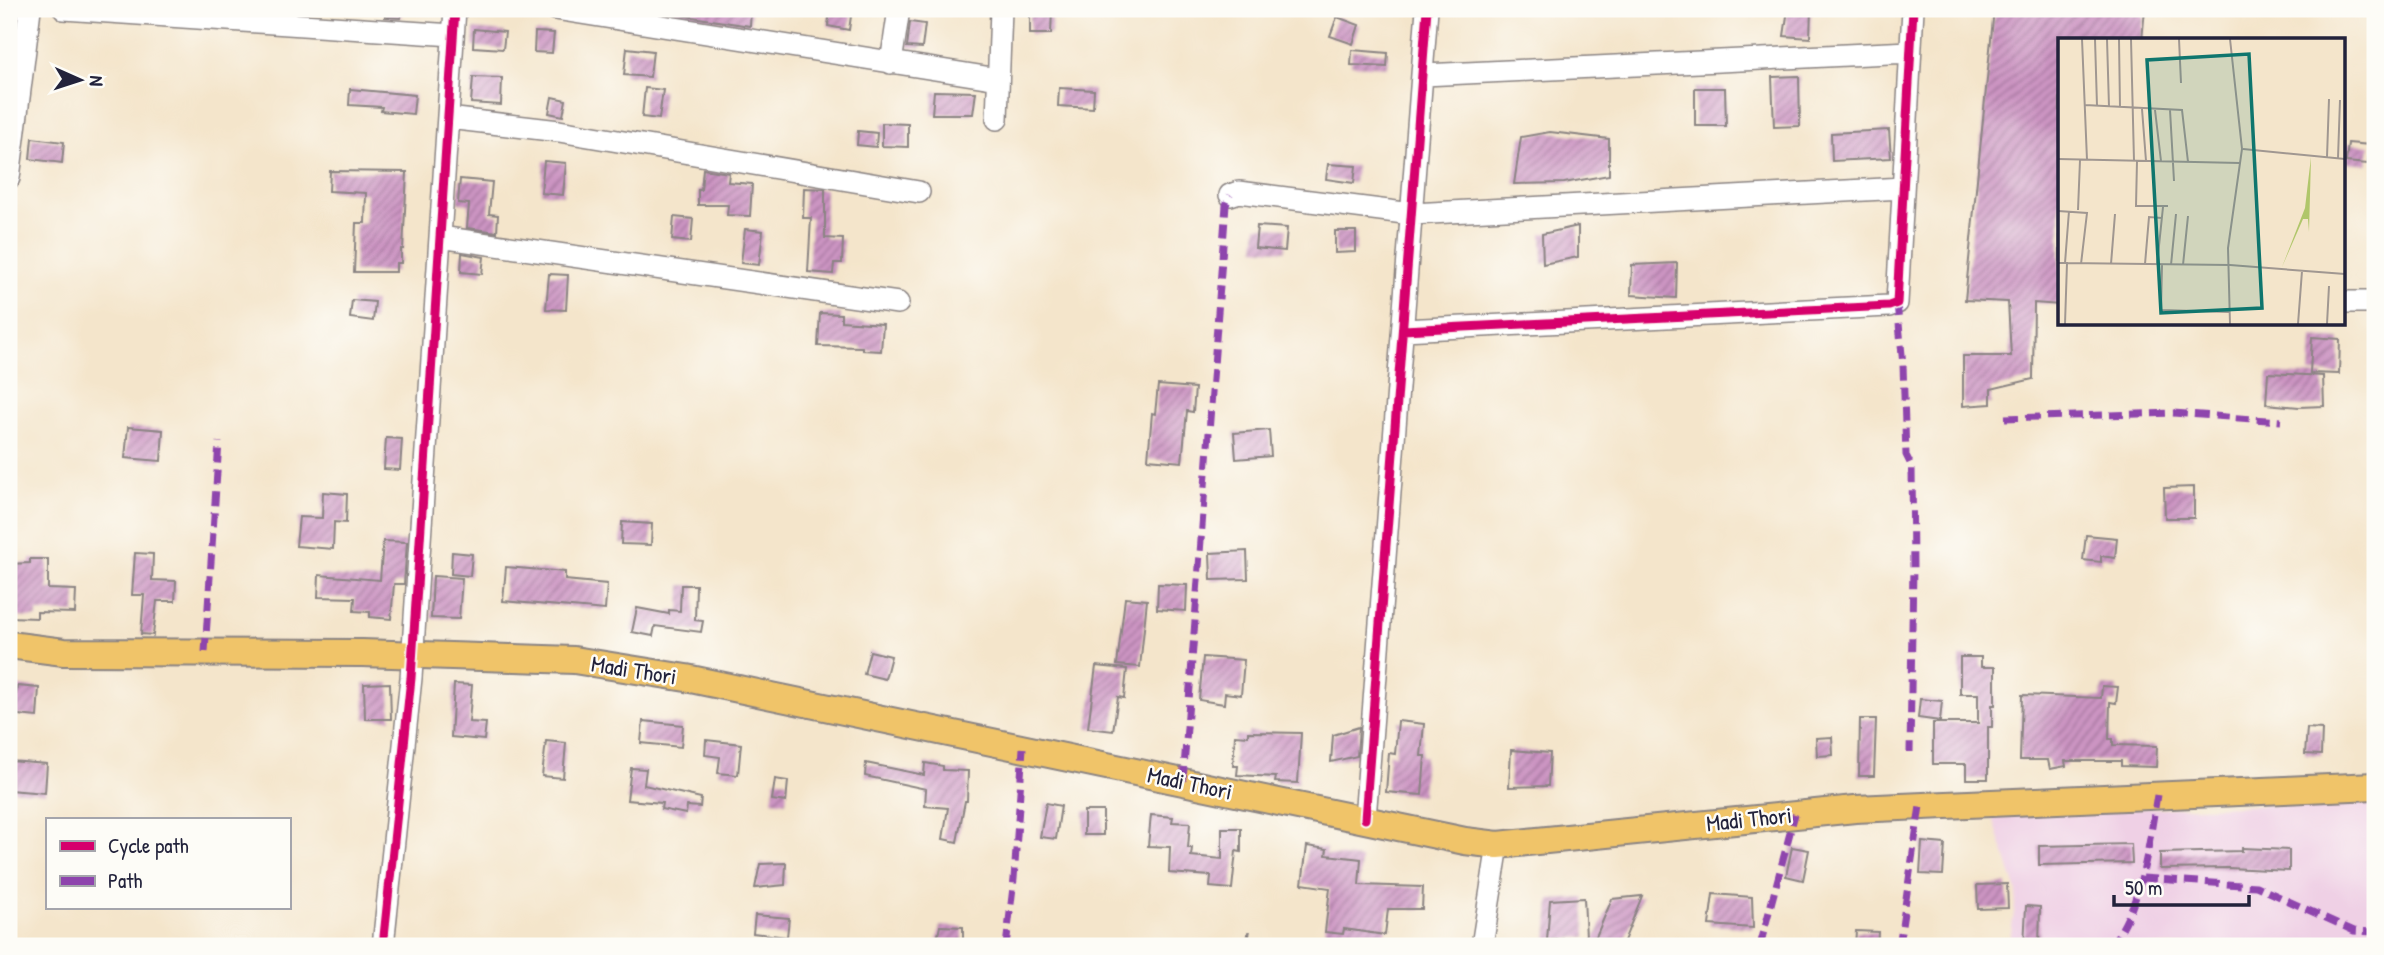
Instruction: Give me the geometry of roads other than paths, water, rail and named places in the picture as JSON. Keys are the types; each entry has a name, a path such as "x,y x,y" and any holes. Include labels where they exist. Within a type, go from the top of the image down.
{"main road":[{"name":"Madi Thori","path":"9,645 64,652 413,654 574,660 686,678 1465,841 1498,845 1855,809 2375,786"}],"street":[{"path":"9,178 30,9"},
{"path":"64,9 453,35"},
{"path":"383,946 413,654 455,9"},
{"path":"555,9 998,79"},
{"path":"891,63 899,9"},
{"path":"997,119 1000,9"},
{"path":"1366,819 1427,9"},
{"path":"1404,330 1889,306 1897,303 1913,9"},
{"path":"1424,75 1910,52"},
{"path":"448,118 572,133 919,192"},
{"path":"1230,195 1240,192 1412,214 1903,188"},
{"path":"440,237 898,303"},
{"path":"2346,302 2375,302"},
{"path":"1482,946 1498,845"}]}
